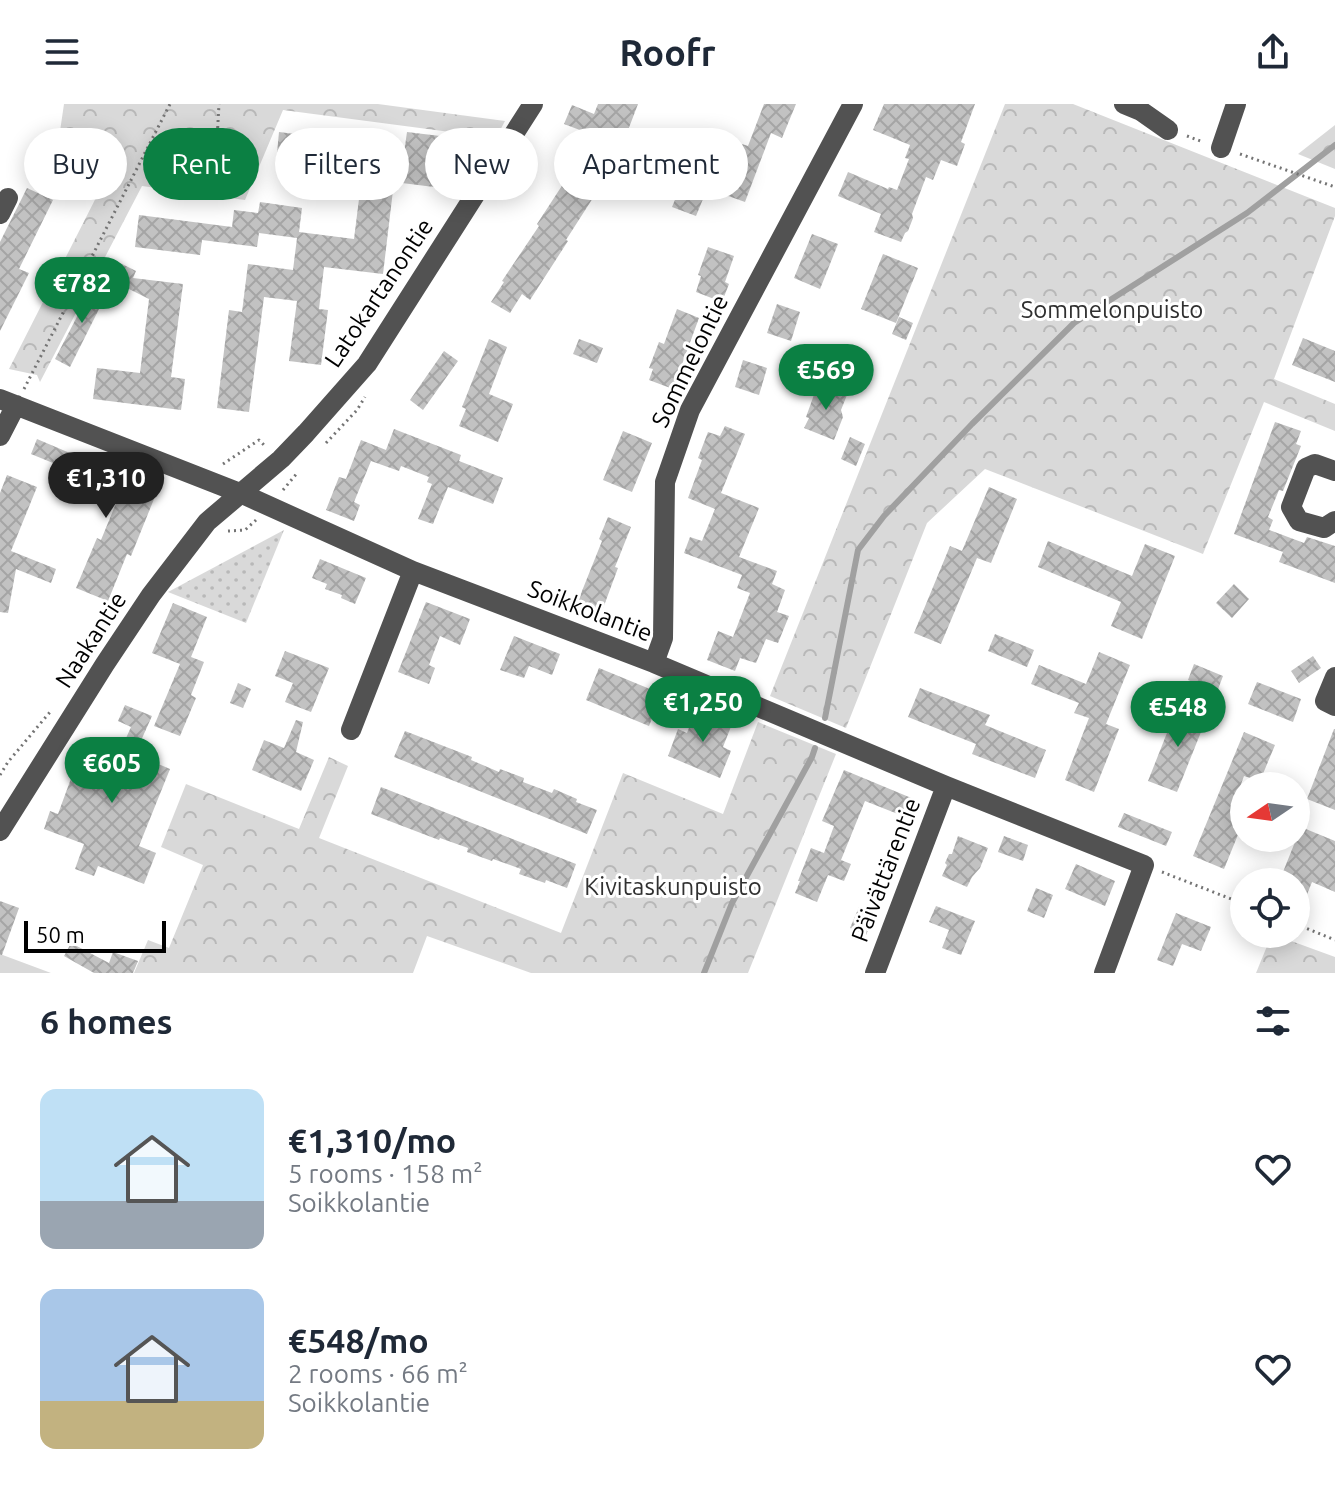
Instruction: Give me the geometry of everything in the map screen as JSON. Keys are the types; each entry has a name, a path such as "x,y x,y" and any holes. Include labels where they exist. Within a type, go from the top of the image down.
{"street":[{"name":"Latokartanontie","path":"207,522 281,459 367,364 533,104"},
{"name":"Sommelontie","path":"654,663 663,638 665,482 685,424 853,104"},
{"path":"1124,104 1141,111 1168,130"},
{"path":"1221,148 1236,104"},
{"path":"0,436 8,402"},
{"name":"Soikkolantie","path":"8,402 240,493 413,571 654,663 946,786 1144,865"},
{"path":"1335,471 1315,464 1306,468 1291,507 1299,521 1324,528 1335,521"},
{"name":"Naakantie","path":"0,831 151,595 207,522"},
{"path":"351,730 413,571"},
{"path":"1335,677 1325,701 1335,706"},
{"name":"Päivättärentie","path":"875,973 946,786"},
{"path":"1104,973 1144,865"}],"path":[{"path":"8,402 170,104"},
{"path":"218,128 219,104"},
{"path":"1286,170 1335,187"},
{"path":"1144,865 1230,899"},
{"path":"1310,930 1335,940"}],"green space":[{"path":"64,104 378,104 505,121 501,128 425,129 283,110 259,167 259,128 143,128 143,186 40,382 37,375 9,369 95,200 127,200 127,128 60,128"},
{"name":"Sommelonpuisto","path":"1005,104 1073,104 1335,208 1335,216 1274,379 1335,404 1335,431 1264,402 1203,554 985,469 927,523 846,728 770,696"},
{"path":"1335,125 1335,169 1298,154"},
{"path":"284,530 246,623 168,592"},
{"name":"Kivitaskunpuisto","path":"758,722 836,754 748,973 531,973 427,936 413,973 134,973 148,940 169,948 203,865 161,847 186,784 299,829 329,757 348,766 319,838 561,933 623,773 723,814"},
{"path":"1266,948 1310,948 1335,957 1335,973 1256,973"},
{"path":"0,954 51,973 0,973"}],"building":[{"path":"598,104 638,104 629,128 575,128 564,124 572,105 594,114"},
{"path":"764,104 796,104 782,138 771,133 748,194 748,146"},
{"path":"884,104 975,104 961,142 965,144 957,166 941,160 933,180 926,177 908,231 901,242 874,232 881,214 838,196 848,172 897,190 909,159 905,158 910,145 873,130"},
{"path":"409,132 425,134 425,186 409,184"},
{"path":"24,194 24,200 53,200 19,269 29,273 0,331 0,242"},
{"path":"554,198 592,200 530,300 522,294 510,313 491,302 539,226 537,224"},
{"path":"359,200 392,200 383,274 324,267 319,309 328,310 321,365 289,361 297,301 264,297 249,412 217,408 229,310 242,312 248,264 293,270 297,238 259,233 257,247 202,240 200,255 135,247 139,215 232,227 234,210 258,213 260,202 302,208 299,232 354,239"},
{"path":"675,200 703,200 696,216 672,207"},
{"path":"812,234 838,244 820,289 794,278"},
{"path":"708,247 734,256 722,302 696,292 701,276 698,275"},
{"path":"883,254 918,268 896,323 861,309"},
{"path":"112,259 136,271 133,278 183,284 171,377 185,379 181,410 93,399 97,368 140,373 149,299 103,276"},
{"path":"95,282 109,289 70,367 55,359"},
{"path":"777,304 800,312 791,341 767,333"},
{"path":"677,309 699,318 673,389 649,380 653,369 649,368 659,342 664,344"},
{"path":"899,317 913,323 906,340 892,334"},
{"path":"1303,338 1335,351 1335,382 1292,365"},
{"path":"489,339 507,347 489,394 513,404 498,442 459,426 466,409 462,407"},
{"path":"579,339 603,348 597,363 573,354"},
{"path":"444,351 458,361 423,410 410,400"},
{"path":"743,360 767,368 759,395 735,387"},
{"path":"822,385 847,395 834,440 804,428 815,392 818,393"},
{"path":"1275,422 1301,431 1296,444 1301,446 1283,491 1279,490 1268,517 1273,520 1269,530 1304,543 1307,537 1335,546 1335,583 1279,562 1283,552 1234,534"},
{"path":"725,426 745,434 721,493 759,508 739,557 777,571 772,584 785,590 777,612 789,616 778,643 766,639 756,663 740,658 735,671 707,660 718,631 733,637 750,593 737,588 742,575 684,553 690,537 702,541 715,509 688,498 708,432 720,436"},
{"path":"394,429 461,455 459,461 503,478 493,504 448,487 433,524 418,519 432,484 427,482 429,477 401,466 399,471 371,461 354,502 360,505 354,521 326,510 339,477 346,479 361,440 386,450"},
{"path":"623,431 652,443 632,492 603,480"},
{"path":"850,437 865,444 856,466 841,459"},
{"path":"37,439 140,483 139,488 156,494 131,556 127,554 108,601 76,588 97,538 101,540 121,491 31,454"},
{"path":"7,475 37,487 11,551 56,569 51,583 16,569 8,613 0,612 0,493"},
{"path":"989,487 1017,499 991,563 977,558 941,644 914,633 950,546 962,551"},
{"path":"608,517 631,527 602,611 597,609 595,613 581,607 583,603 578,601 602,541 599,539"},
{"path":"1048,541 1132,576 1145,544 1175,556 1142,639 1111,626 1121,602 1038,567"},
{"path":"320,559 366,578 355,604 325,589 327,584 312,578"},
{"path":"1234,584 1249,599 1232,618 1216,603"},
{"path":"426,602 470,619 460,645 440,636 429,665 435,668 429,684 398,672"},
{"path":"173,603 207,617 191,657 204,662 191,695 196,698 180,736 154,726 180,664 152,653"},
{"path":"995,634 1034,650 1027,667 988,651"},
{"path":"514,636 560,654 552,675 529,666 524,678 500,670"},
{"path":"285,651 329,668 311,712 285,702 293,683 275,676"},
{"path":"1099,652 1130,665 1106,724 1119,729 1094,792 1065,780 1089,718 1074,713 1079,703 1031,684 1039,665 1086,684"},
{"path":"1313,656 1321,668 1299,683 1291,671"},
{"path":"1194,664 1223,676 1217,692 1188,680"},
{"path":"599,668 662,694 649,726 586,700"},
{"path":"1257,682 1301,699 1293,722 1248,704"},
{"path":"238,683 251,689 243,708 230,703"},
{"path":"920,688 990,715 985,725 1046,750 1035,778 972,754 976,744 908,717"},
{"path":"125,705 152,716 135,754 170,769 139,846 156,853 144,884 98,866 94,876 75,869 84,844 44,829 50,811 58,814 84,743 118,756 131,727 118,721"},
{"path":"1178,705 1207,717 1177,792 1148,781"},
{"path":"696,709 732,724 723,747 731,751 720,778 668,756 678,729 687,733"},
{"path":"296,720 303,722 296,752 314,760 301,791 252,770 264,740 284,748"},
{"path":"1335,729 1335,810 1310,800 1310,791"},
{"path":"405,731 472,757 471,760 499,772 500,769 524,778 523,782 552,793 554,789 597,810 587,834 394,757"},
{"path":"1244,732 1275,745 1264,772 1230,772 1231,852 1224,869 1193,856"},
{"path":"844,770 921,802 913,820 865,801 841,860 851,864 844,881 828,875 817,902 795,893 811,848 824,853 834,826 822,821"},
{"path":"381,787 576,864 567,888 519,874 521,869 467,852 468,848 371,814"},
{"path":"1124,813 1172,832 1166,846 1118,827"},
{"path":"1310,831 1335,841 1335,892 1312,882 1310,887 1310,868 1285,868 1291,852 1310,852"},
{"path":"958,836 988,848 980,868 967,887 942,876"},
{"path":"1004,836 1028,845 1023,861 998,852"},
{"path":"1076,864 1115,881 1105,906 1065,889"},
{"path":"1036,888 1053,895 1044,918 1027,911"},
{"path":"0,901 19,908 2,955 0,955"},
{"path":"936,906 975,921 961,955 942,948 949,930 929,922"},
{"path":"859,907 875,914 866,935 850,928"},
{"path":"1176,913 1211,927 1201,951 1182,944 1173,966 1157,960"},
{"path":"71,943 109,963 113,952 138,961 133,973 94,973 64,956"}],"waterway":[{"path":"825,718 858,550 884,516 1074,323 1247,213 1335,145"},
{"path":"704,973 732,903 815,748"}]}
